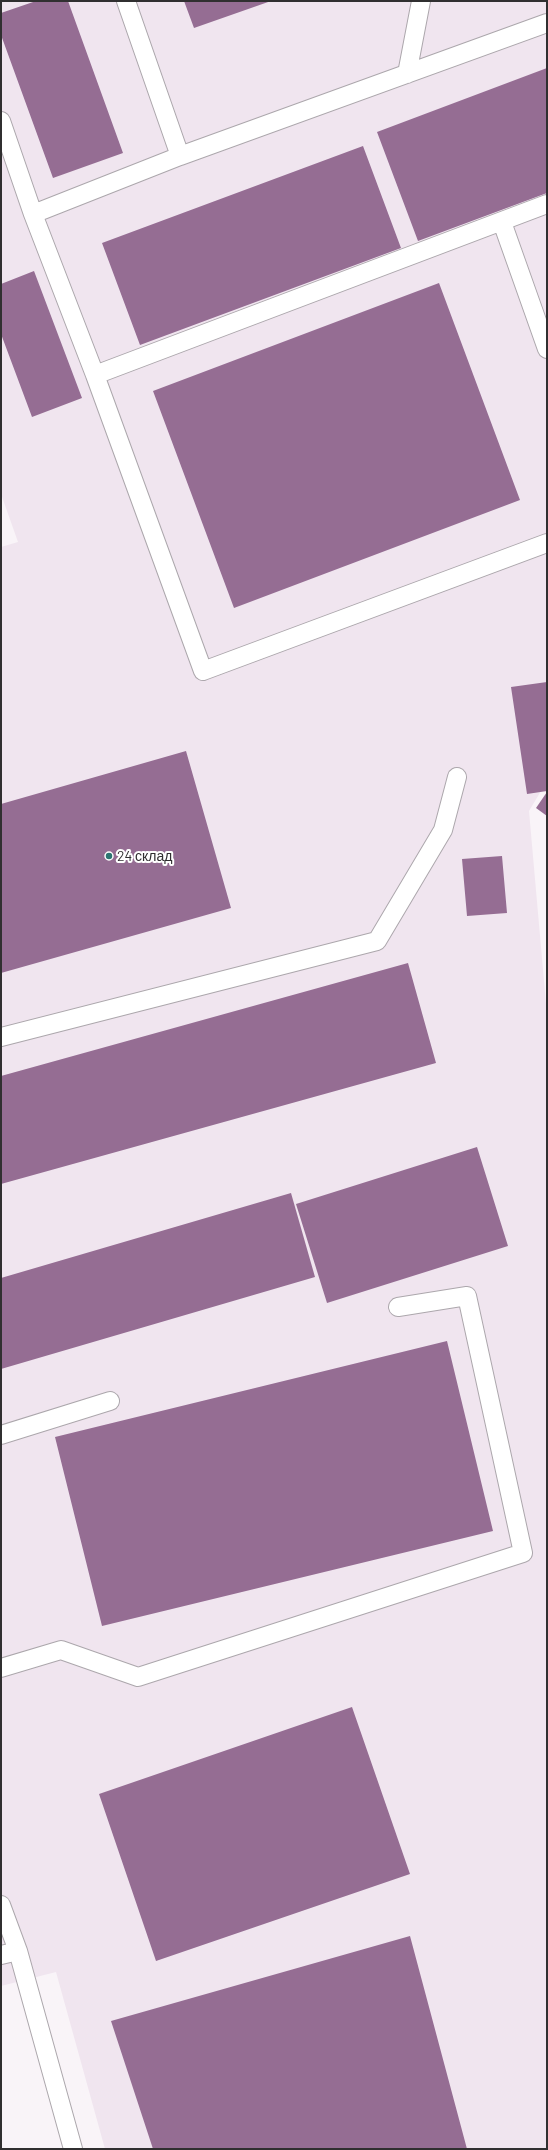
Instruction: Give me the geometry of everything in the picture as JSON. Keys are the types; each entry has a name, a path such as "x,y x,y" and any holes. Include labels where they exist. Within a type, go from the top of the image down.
{"lane":[{"path":"126,1 180,156"},
{"path":"407,74 421,1"},
{"path":"33,214 180,156 547,23"},
{"path":"1,121 33,214 95,375 203,671 547,542"},
{"path":"95,375 547,204"},
{"path":"502,222 547,349"},
{"path":"1,1037 377,940 443,830 457,777"},
{"path":"1,1668 61,1650 138,1677 523,1553 467,1296 398,1307"},
{"path":"1,1435 110,1401"},
{"path":"1,1905 9,1953 73,2149"}],"shaded area":[{"path":"1,1 547,1 547,781 529,811 547,1015 547,2149 105,2149 56,1972 1,1986 1,547 18,542 1,494"}],"building":[{"path":"36,1 68,1 123,153 53,178 1,35 1,13"},
{"path":"184,1 271,1 194,28"},
{"path":"547,68 547,193 418,241 377,132"},
{"path":"363,146 401,248 140,345 102,243"},
{"path":"34,271 82,398 32,417 1,334 1,284"},
{"path":"439,283 520,500 234,608 153,391"},
{"path":"547,682 547,791 527,794 511,687"},
{"name":"24 склад","path":"186,751 231,908 1,973 1,804"},
{"path":"547,792 547,816 536,808"},
{"path":"502,856 507,913 467,916 462,859"},
{"path":"408,963 436,1063 1,1184 1,1076"},
{"path":"477,1147 508,1246 327,1303 296,1204"},
{"path":"291,1193 315,1277 1,1369 1,1278"},
{"path":"447,1341 493,1531 102,1626 55,1437"},
{"path":"352,1707 410,1874 156,1961 99,1794"},
{"path":"410,1936 467,2149 153,2149 111,2021"}],"place":[{"name":"24 склад","path":"109,856"}]}
